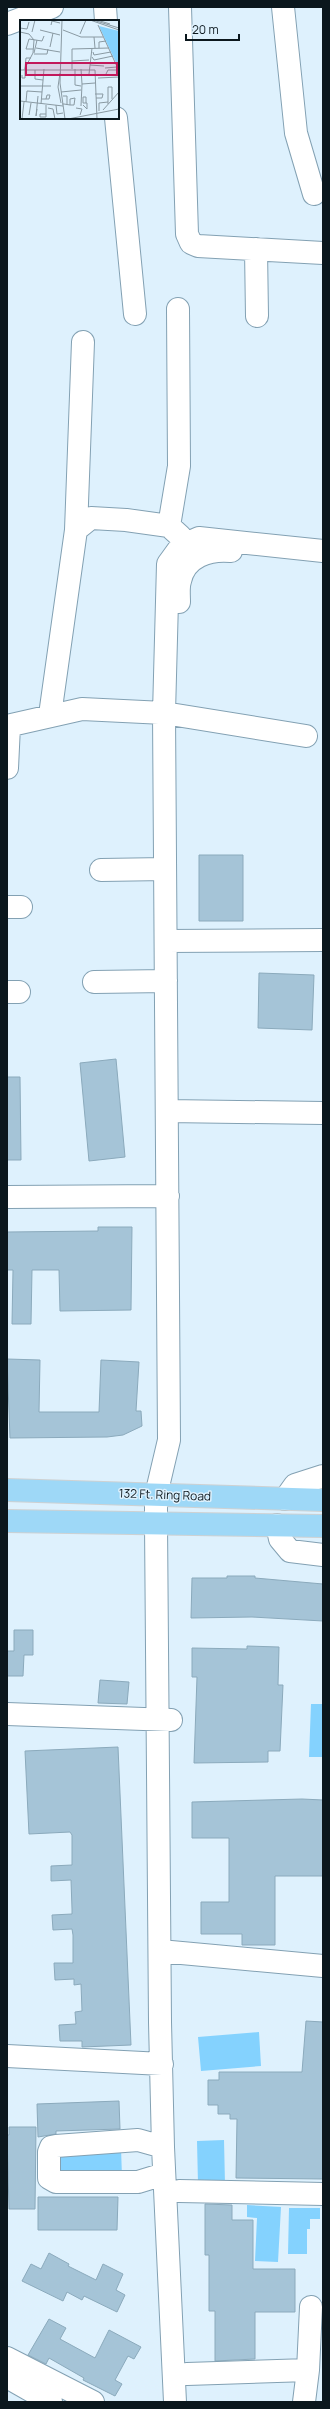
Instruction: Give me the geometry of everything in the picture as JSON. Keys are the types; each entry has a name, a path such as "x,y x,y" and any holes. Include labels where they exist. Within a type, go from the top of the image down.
{"main road":[{"name":"132 Ft. Ring Road","path":"7,1490 323,1500"},
{"path":"7,1521 323,1526"}],"street":[{"path":"7,24 52,7"},
{"path":"105,7 106,20"},
{"path":"180,7 187,234 191,243 198,246 323,253"},
{"path":"283,7 296,133 314,194"},
{"path":"116,119 135,314"},
{"path":"256,249 257,316"},
{"path":"170,526 179,466 178,309"},
{"path":"50,715 76,530 83,342"},
{"path":"76,530 91,518 126,520 170,526 187,543"},
{"path":"163,1495 182,1442 173,1111 168,564 181,546 199,538 323,550"},
{"path":"175,2402 163,2148 162,2064 166,1951 162,1523 163,1495 169,1440 168,1196 173,1111 166,981 172,941 165,869 170,715 180,580 187,566 202,553 223,551 323,561"},
{"path":"7,768 8,726 50,715 82,709 170,715 306,736"},
{"path":"101,870 165,869"},
{"path":"172,941 323,940"},
{"path":"94,982 166,981"},
{"path":"173,1111 323,1113"},
{"path":"7,1197 168,1196"},
{"path":"286,1499 295,1485 323,1476"},
{"path":"277,1525 280,1539 290,1551 323,1555"},
{"path":"7,1714 164,1720"},
{"path":"166,1951 323,1966"},
{"path":"166,1951 180,2191 188,2402"},
{"path":"7,2056 162,2064"},
{"path":"163,2148 138,2140 51,2147 49,2152 48,2178 56,2182 138,2182 164,2174"},
{"path":"180,2191 323,2194"},
{"path":"304,2402 308,2370 311,2307"},
{"path":"7,2358 93,2402"},
{"path":"187,2374 308,2370"},
{"path":"7,2377 51,2402"}],"shaded area":[{"path":"311,1704 323,1704 323,1757 309,1757"},
{"path":"259,2032 261,2066 201,2071 198,2037"},
{"path":"224,2140 225,2184 198,2184 197,2141"},
{"path":"121,2148 122,2177 52,2179 51,2151"},
{"path":"247,2205 281,2207 278,2262 255,2261 257,2218 247,2217"},
{"path":"289,2208 320,2208 320,2219 310,2219 310,2229 307,2229 307,2254 288,2254"}],"building":[{"path":"199,855 243,855 243,921 199,921"},
{"path":"259,973 314,975 312,1030 258,1028"},
{"path":"116,1059 125,1157 89,1161 80,1063"},
{"path":"7,1077 20,1077 21,1160 7,1160"},
{"path":"98,1227 132,1227 131,1310 60,1311 59,1270 32,1270 31,1324 12,1324 13,1270 7,1270 7,1232 98,1231"},
{"path":"7,1359 40,1360 39,1412 99,1412 101,1360 139,1362 136,1411 141,1411 142,1426 123,1435 107,1437 10,1438"},
{"path":"227,1576 255,1576 255,1578 323,1584 323,1621 252,1617 191,1618 192,1578 227,1578"},
{"path":"14,1630 33,1630 33,1655 24,1655 23,1676 7,1676 7,1651 14,1651"},
{"path":"247,1646 279,1647 278,1685 283,1685 280,1751 268,1751 268,1762 194,1763 197,1677 192,1677 192,1648 247,1649"},
{"path":"100,1680 129,1682 127,1704 98,1703"},
{"path":"118,1747 131,2045 82,2047 82,2041 60,2041 59,2025 76,2024 75,2012 82,2011 81,1984 74,1985 74,1979 55,1980 54,1963 73,1963 72,1929 53,1930 52,1915 72,1914 71,1880 51,1881 51,1866 72,1865 72,1835 70,1832 29,1834 25,1751"},
{"path":"302,1799 323,1800 323,1876 275,1876 275,1945 242,1945 242,1934 201,1934 201,1902 229,1902 229,1838 192,1838 192,1802"},
{"path":"306,2021 323,2022 323,2179 236,2178 237,2119 230,2119 230,2114 218,2114 218,2105 208,2105 208,2080 219,2080 219,2072 302,2072"},
{"path":"119,2101 120,2129 56,2131 56,2134 38,2137 37,2104"},
{"path":"9,2127 36,2127 35,2209 9,2209 7,2135 9,2135"},
{"path":"38,2197 118,2197 117,2230 38,2230"},
{"path":"205,2204 232,2205 232,2220 253,2220 253,2269 295,2269 295,2312 255,2312 255,2359 215,2361 215,2311 209,2311 209,2255 205,2255"},
{"path":"49,2253 69,2264 68,2266 96,2280 103,2264 123,2274 116,2290 125,2295 117,2312 84,2296 82,2300 67,2292 63,2301 22,2281 31,2264 41,2269"},
{"path":"49,2319 66,2328 60,2339 95,2358 109,2330 141,2347 134,2359 128,2356 115,2380 122,2384 115,2396 83,2380 84,2378 49,2358 46,2364 28,2355"}]}
